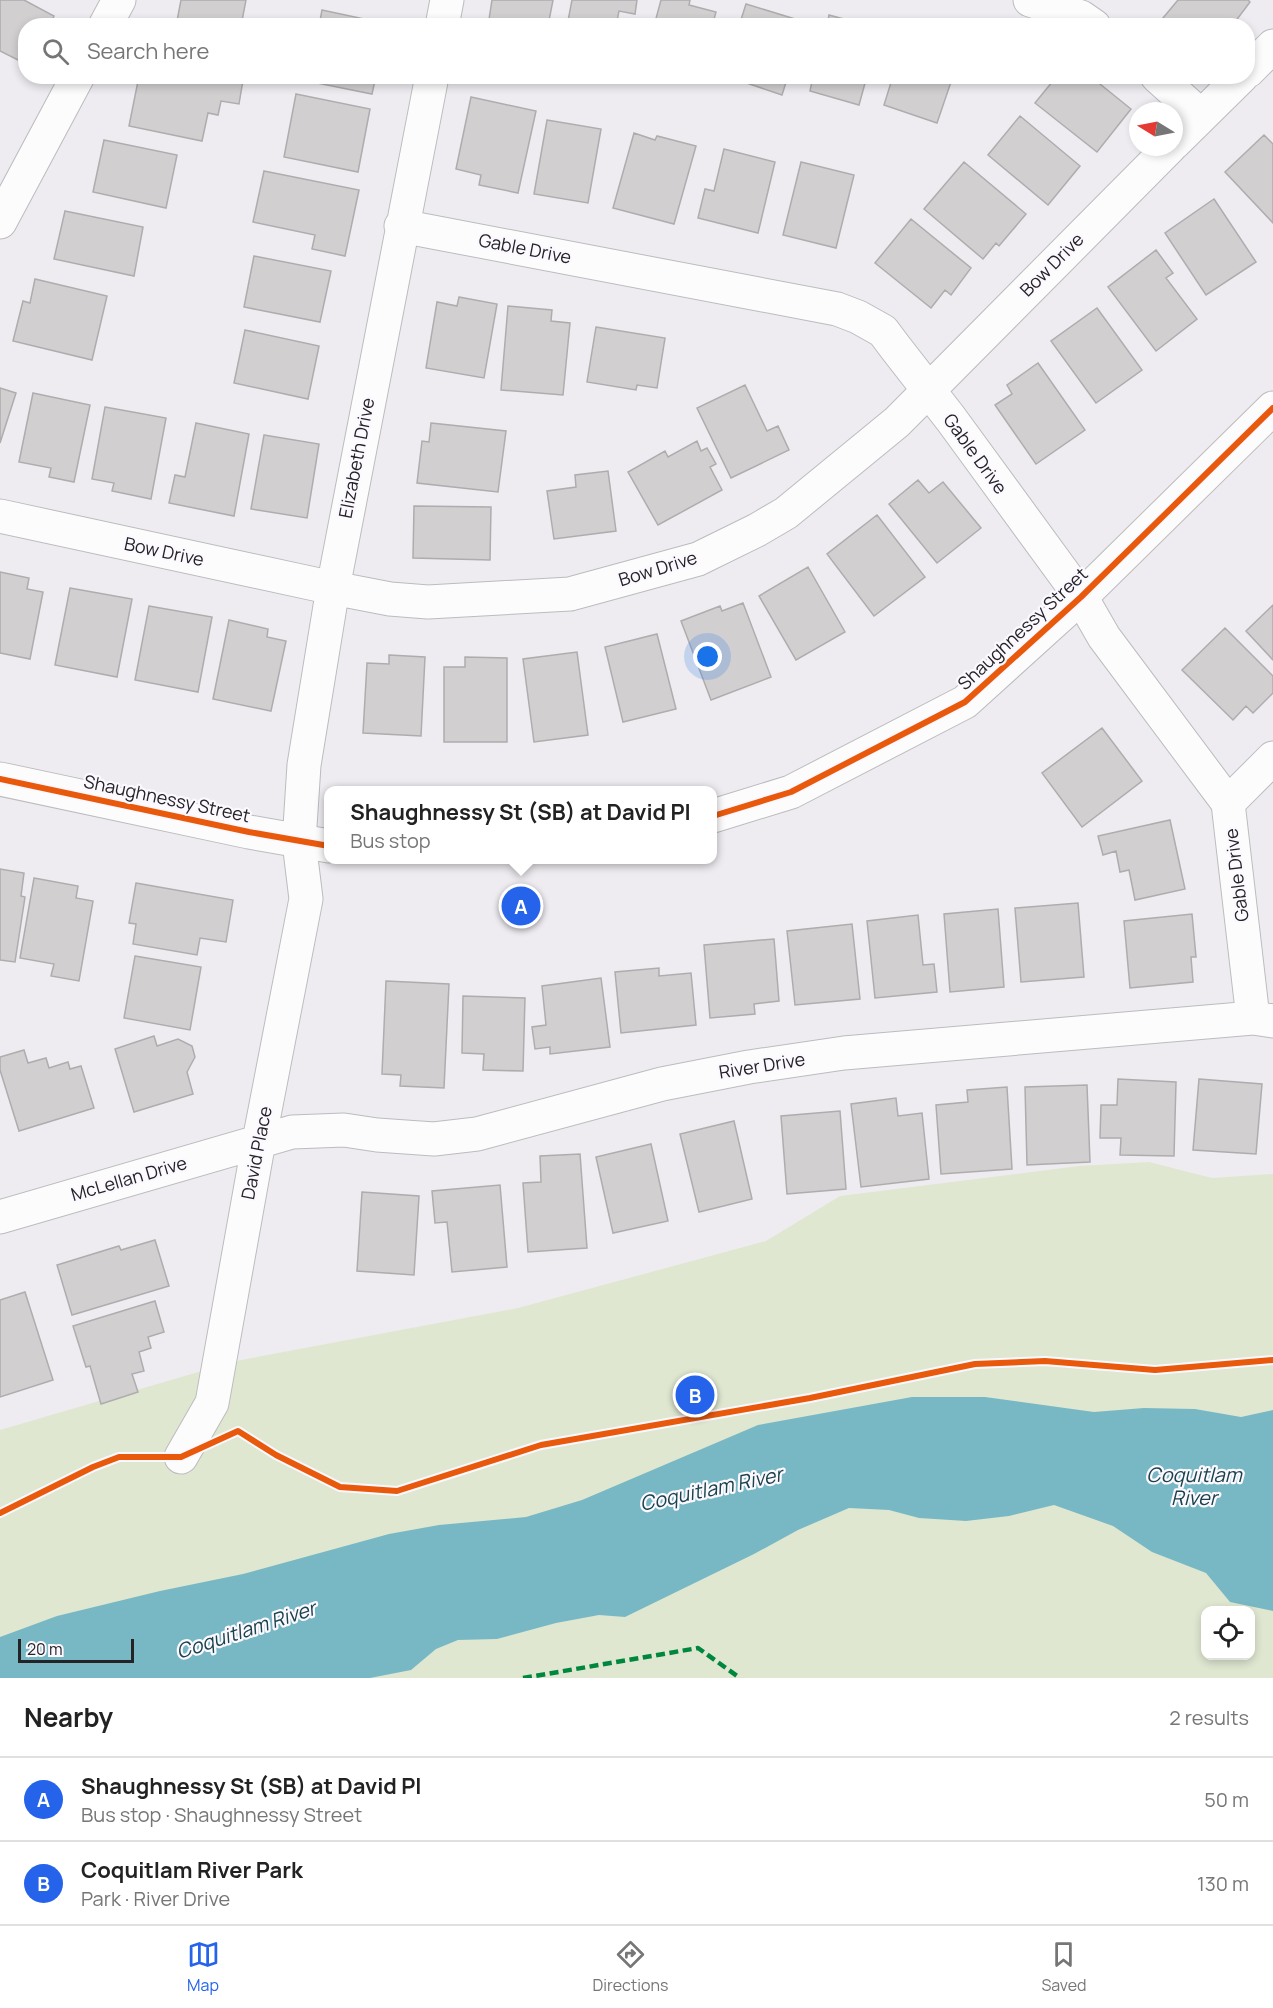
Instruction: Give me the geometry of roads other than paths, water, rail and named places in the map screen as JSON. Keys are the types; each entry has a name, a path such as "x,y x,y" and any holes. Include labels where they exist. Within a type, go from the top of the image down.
{"street":[{"path":"109,18 119,0"},
{"path":"444,18 447,0"},
{"path":"1030,0 1082,18"},
{"path":"1255,64 1273,46"},
{"path":"0,222 74,84"},
{"name":"Elizabeth Drive","path":"314,844 304,765 333,588 430,84"},
{"path":"1165,84 1201,116"},
{"path":"1183,134 1234,84"},
{"name":"Bow Drive","path":"0,516 333,588 390,599 428,603 570,594 698,559 786,513 897,422 1161,156"},
{"name":"Gable Drive","path":"402,226 837,309 858,317 882,331 951,419 1081,597 1104,637 1228,802 1263,1019"},
{"name":"Shaughnessy Street","path":"717,815 792,792 965,702 1081,597 1273,408"},
{"path":"1228,802 1273,758"},
{"name":"Shaughnessy Street","path":"0,779 314,844"},
{"name":"David Place","path":"181,1457 212,1403 259,1141 306,899 314,844"},
{"name":"River Drive","path":"259,1141 292,1132 344,1130 434,1139 477,1134 662,1084 844,1053 1263,1019"},
{"name":"McLellan Drive","path":"0,1217 259,1141"}],"water":[{"name":"Coquitlam River","path":"912,1397 985,1397 1094,1412 1144,1408 1195,1409 1241,1417 1273,1410 1273,1611 1230,1602 1206,1573 1152,1552 1113,1526 1054,1505 1009,1516 966,1521 919,1518 889,1510 849,1508 798,1530 625,1617 599,1615 556,1623 497,1639 458,1640 436,1649 411,1670 370,1678 0,1678 0,1637 57,1616 243,1574 389,1534 439,1525 526,1517 582,1500 758,1425"}],"place":[{"name":"Shaughnessy St (SB) at David Pl","path":"521,906"},
{"name":"Coquitlam River Park","path":"695,1395"}]}
